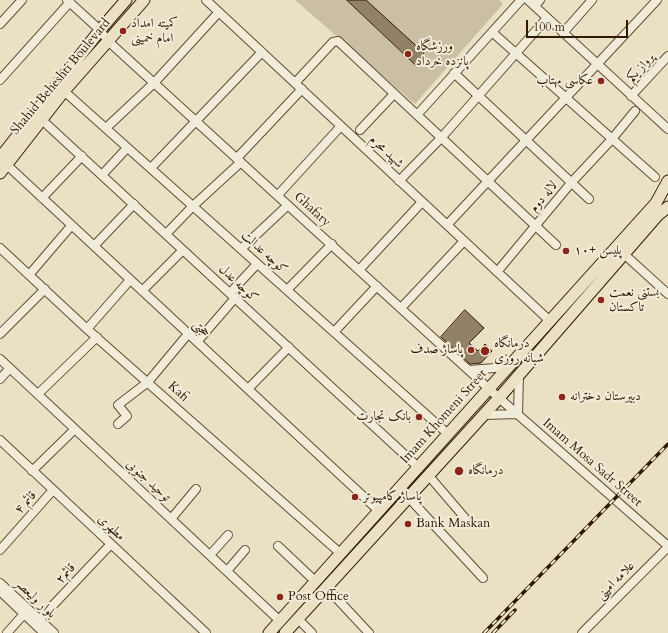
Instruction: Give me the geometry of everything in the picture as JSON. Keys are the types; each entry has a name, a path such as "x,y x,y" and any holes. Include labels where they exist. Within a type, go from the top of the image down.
{"main road":[{"name":"Shahid Beheshti Boulevard","path":"2,165 100,30 126,0"},
{"name":"Shahid Beheshti Boulevard","path":"2,165 42,120 64,91 144,0"},
{"name":"Imam Khomeni Street","path":"269,633 378,510 656,203 668,181"},
{"path":"286,633 500,398 658,215 668,207"}],"street":[{"path":"0,24 22,0"},
{"name":"شهید محرم","path":"206,0 550,321"},
{"path":"417,115 521,0"},
{"path":"528,0 538,3 547,18 668,129"},
{"path":"563,33 592,0"},
{"path":"447,225 657,0"},
{"path":"0,80 68,1 100,30"},
{"path":"106,128 154,83 219,12"},
{"path":"400,180 442,137 517,54 547,18"},
{"name":"Ghafary","path":"100,30 108,40 154,83 500,398"},
{"path":"492,32 655,177"},
{"path":"295,83 335,41 442,137 556,246"},
{"path":"151,168 262,52"},
{"name":"پرواز یکم","path":"632,96 668,56"},
{"path":"454,74 589,199"},
{"path":"166,234 239,160 302,89"},
{"name":"کوچه عدالت","path":"64,91 448,434"},
{"path":"360,130 394,94"},
{"name":"لاله دوم","path":"497,272 536,227 571,183 612,139 635,111"},
{"name":"کوچه عدل","path":"42,120 418,467"},
{"path":"278,195 341,126"},
{"path":"102,175 128,148"},
{"path":"42,198 82,156"},
{"name":"حجتی","path":"2,165 42,198 378,510"},
{"path":"359,270 422,202"},
{"path":"94,246 134,204"},
{"path":"241,249 288,205"},
{"path":"29,276 71,226"},
{"path":"401,308 464,241"},
{"path":"287,290 332,244"},
{"name":"Kafi","path":"0,248 29,276 340,554"},
{"path":"142,291 183,250"},
{"path":"624,254 668,294"},
{"path":"197,342 257,264"},
{"path":"87,328 130,280"},
{"path":"334,332 377,286"},
{"path":"0,334 45,289"},
{"path":"118,424 127,416 118,405 148,382 188,334"},
{"path":"38,394 97,337"},
{"path":"248,389 289,347"},
{"name":"توحید جنوبی","path":"0,359 280,621"},
{"path":"469,370 508,367"},
{"path":"0,379 10,368"},
{"path":"484,415 518,414 519,375"},
{"name":"Imam Mosa Sadr Street","path":"500,398 668,546"},
{"path":"32,471 75,429"},
{"name":"مطهری","path":"1,442 206,633"},
{"path":"429,476 465,518"},
{"path":"171,519 196,489"},
{"name":"قائم ۴","path":"0,550 53,490"},
{"path":"408,498 483,578"},
{"path":"210,555 228,535"},
{"name":"قائم۲","path":"39,620 110,544"},
{"path":"278,546 315,581"},
{"name":"علامه امینی","path":"586,631 668,546"},
{"path":"227,571 245,550"},
{"name":"بلوار ولیعصر","path":"0,583 54,633"},
{"path":"326,588 369,633"},
{"path":"0,591 44,633"},
{"path":"6,633 24,614"},
{"path":"298,619 312,633"}],"shaded area":[{"name":"ورزشگاه پانزده خرداد","path":"295,0 499,0 503,4 415,104"}],"building":[{"path":"347,0 366,0 424,53 416,65"},
{"path":"465,310 484,328 469,343 478,351 485,344 492,351 481,363 470,364 441,337"}],"railway":[{"path":"484,633 668,444"},
{"path":"493,633 515,610"}],"place":[{"name":"کمیته امداد امام خمینی","path":"123,31"},
{"name":"ورزشگاه پانزده خرداد","path":"408,54"},
{"name":"عکاسی مهتاب","path":"601,81"},
{"name":"پلیس +۱۰","path":"566,251"},
{"name":"بستنی نعمت تاکستان","path":"601,300"},
{"name":"پاساژ صدف","path":"471,350"},
{"name":"درمانگاه شبانه روزی","path":"485,351"},
{"name":"دبیرستان دخترانه","path":"562,397"},
{"name":"بانک تجارت","path":"419,417"},
{"name":"درمانگاه","path":"459,471"},
{"name":"پاساژ کامپیوتر","path":"355,497"},
{"name":"Bank Maskan","path":"408,524"},
{"name":"Post Office","path":"280,597"}]}
